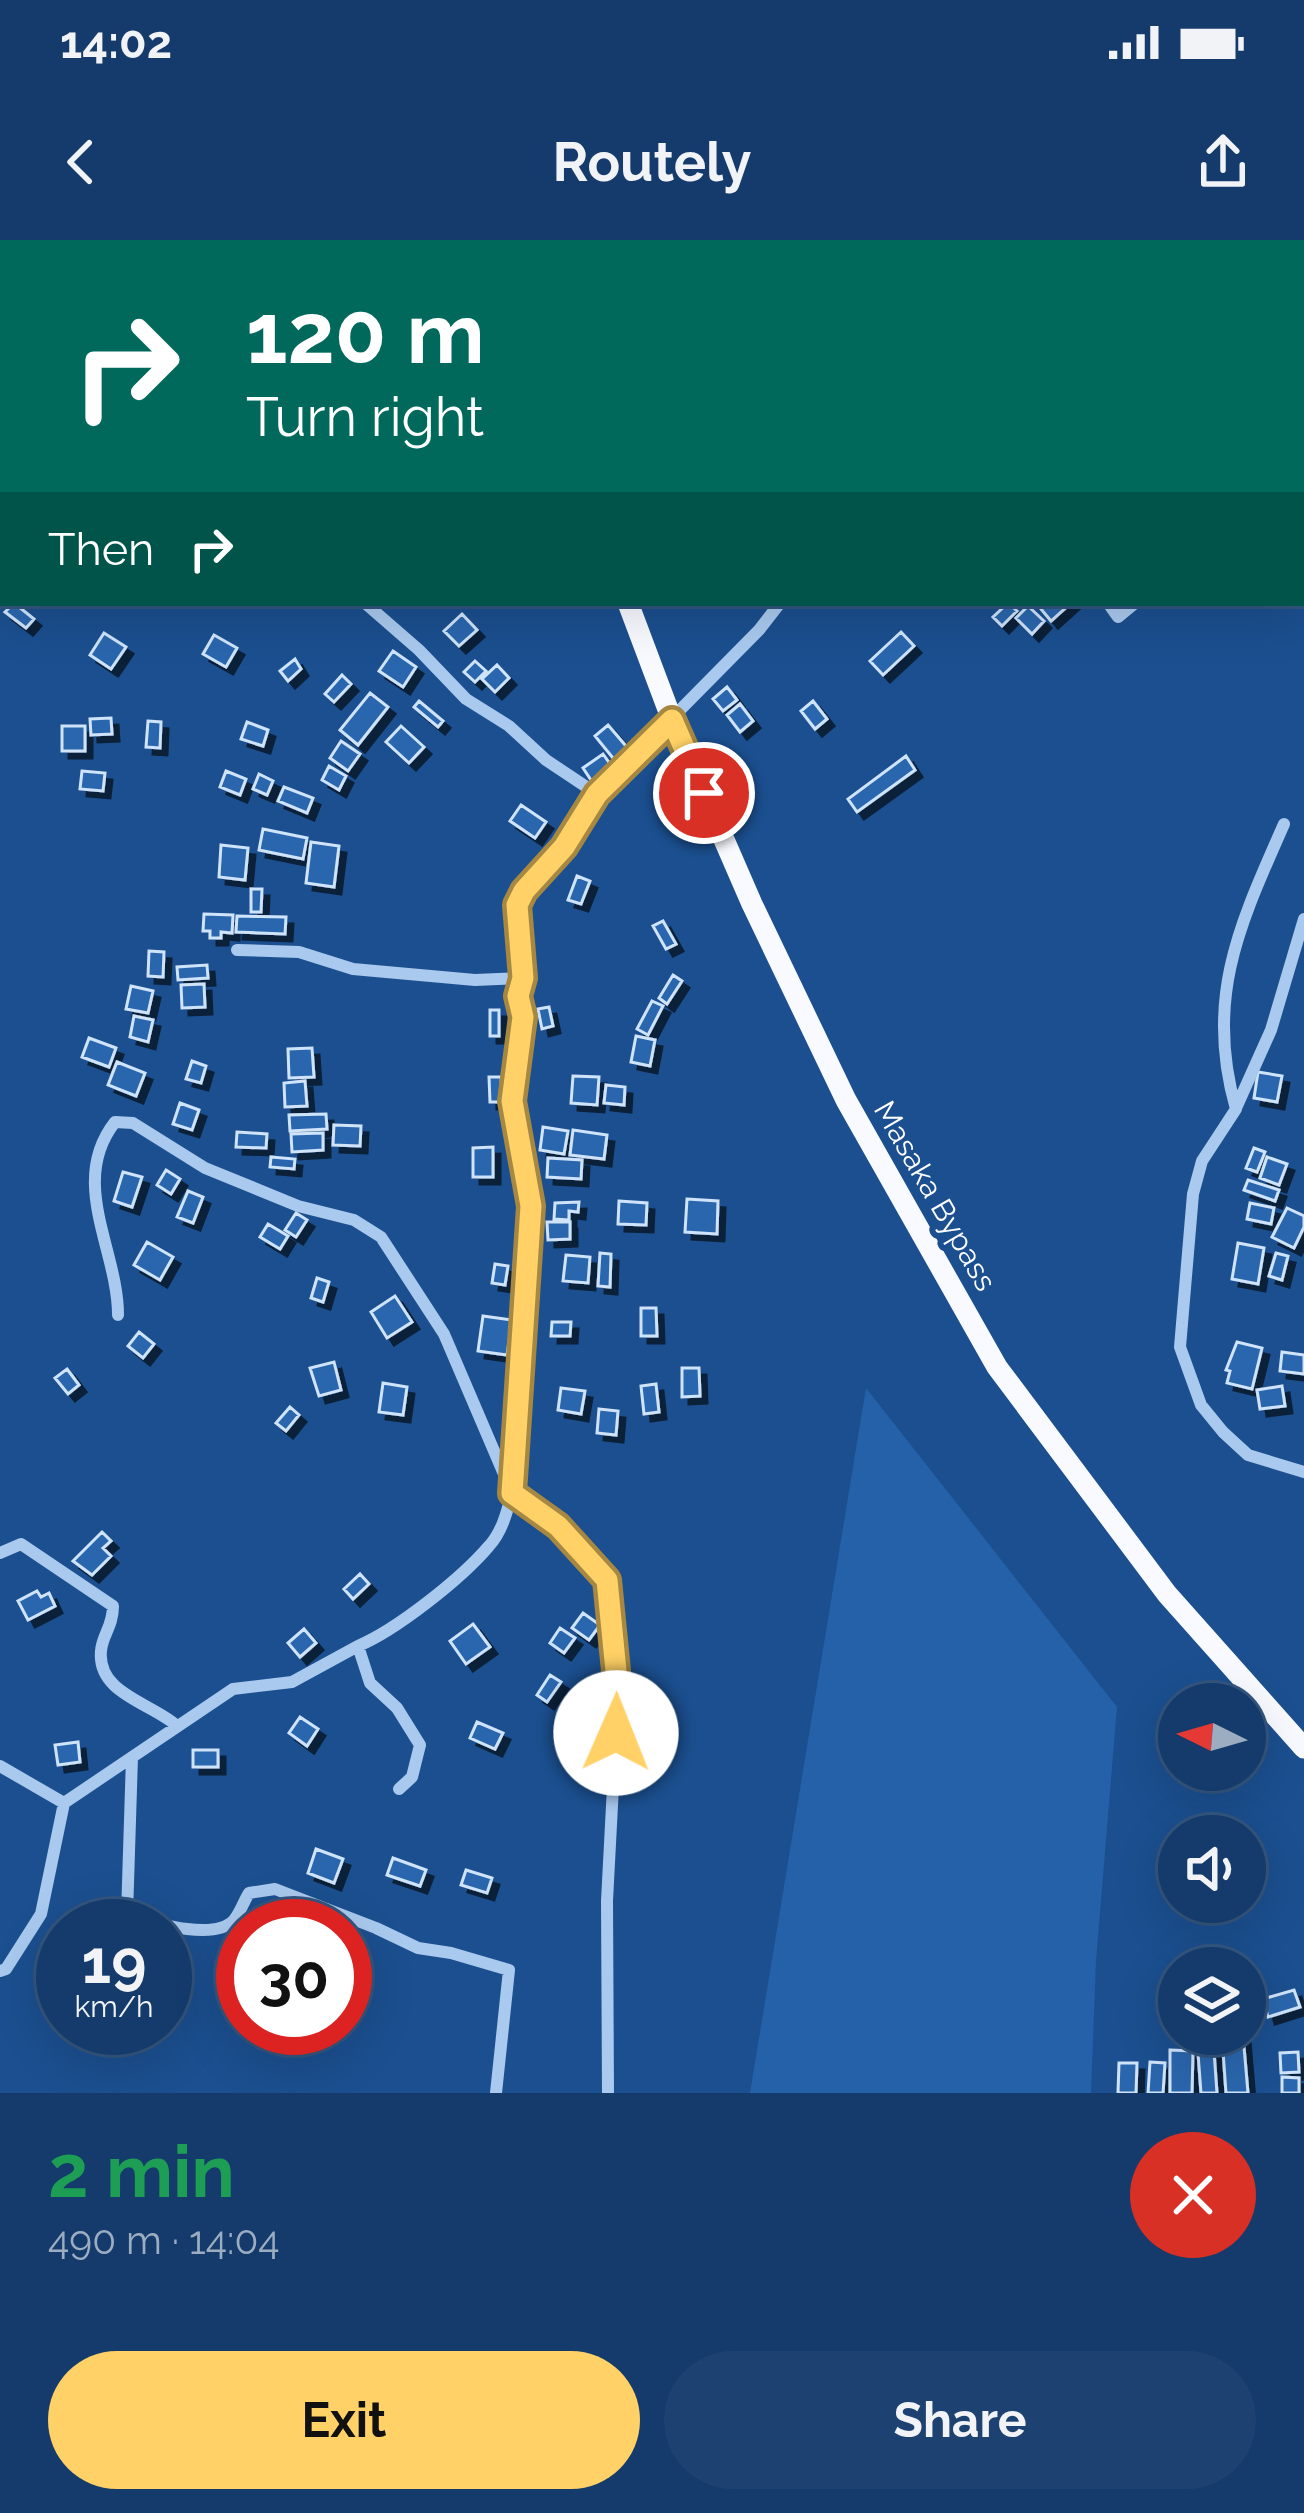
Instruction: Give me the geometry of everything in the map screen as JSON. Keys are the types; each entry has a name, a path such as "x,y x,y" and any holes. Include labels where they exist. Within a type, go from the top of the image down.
{"highway":[{"name":"Masaka Bypass","path":"629,606 672,720 752,904 846,1100 998,1367 1167,1594 1304,1748"}],"street":[{"path":"368,606 466,699 597,794"},
{"path":"0,1971 6,1969 41,1914 64,1804 233,1689 292,1682 389,1633 490,1545 505,1521 512,1493 531,1206 512,1101 523,1017 518,996 523,978 517,905 564,847 597,794 778,606"},
{"path":"1110,606 1118,617 1131,606"},
{"path":"1236,1109 1222,1054 1228,971 1283,824"},
{"path":"1304,919 1271,1030 1236,1109 1202,1161 1193,1194 1180,1347 1201,1405 1223,1432 1248,1455 1304,1472"},
{"path":"237,950 299,952 353,969 475,980 523,978"},
{"path":"118,1315 118,1291 93,1191 96,1165 115,1122 125,1121 205,1168 298,1207 354,1220 381,1237 444,1334 512,1493 558,1526 607,1580 618,1691 607,1901 608,2093"},
{"path":"0,1553 21,1544 112,1606 112,1624 101,1651 105,1674 119,1692 162,1712 177,1726"},
{"path":"358,1646 370,1683 398,1708 420,1744 412,1777 399,1789"},
{"path":"132,1757 127,1916 170,1927 220,1930 234,1920 249,1893 275,1889 418,1948 509,1970 496,2093"},
{"path":"0,1766 64,1804"}],"shaded area":[{"path":"866,1388 1117,1707 1096,1961 1091,2093 750,2093"}],"building":[{"path":"18,606 34,619 26,628 5,612"},
{"path":"1005,606 1017,611 1002,626 993,617"},
{"path":"1028,606 1044,621 1032,634 1016,618"},
{"path":"1038,606 1068,606 1051,621"},
{"path":"462,614 477,630 459,646 444,631"},
{"path":"901,632 914,646 883,675 870,661"},
{"path":"104,633 126,647 111,669 90,655"},
{"path":"214,635 237,648 226,667 203,654"},
{"path":"393,651 416,667 403,687 379,671"},
{"path":"295,659 301,669 288,681 280,671"},
{"path":"475,661 486,671 475,682 464,672"},
{"path":"497,665 509,678 495,692 482,679"},
{"path":"342,675 351,684 334,702 325,694"},
{"path":"727,687 737,700 723,711 713,699"},
{"path":"370,693 388,707 358,745 340,730"},
{"path":"419,701 443,721 438,727 414,707"},
{"path":"813,701 827,719 815,729 801,711"},
{"path":"740,704 753,721 740,732 727,715"},
{"path":"111,718 112,734 91,735 90,719"},
{"path":"148,721 161,722 160,748 146,747"},
{"path":"247,722 268,730 263,746 241,739"},
{"path":"608,725 631,752 617,763 595,736"},
{"path":"62,726 85,726 85,751 62,751"},
{"path":"401,726 424,747 409,763 386,742"},
{"path":"341,741 360,754 348,771 330,758"},
{"path":"603,754 613,768 593,783 583,768"},
{"path":"906,756 915,770 857,812 848,799"},
{"path":"329,766 346,776 339,790 322,780"},
{"path":"82,771 105,773 103,791 80,789"},
{"path":"226,771 246,779 240,795 220,787"},
{"path":"259,774 273,781 267,795 253,789"},
{"path":"284,787 313,798 307,813 278,801"},
{"path":"521,805 546,822 535,838 510,821"},
{"path":"263,829 307,838 303,859 259,850"},
{"path":"311,842 339,846 334,887 306,883"},
{"path":"221,845 248,848 245,880 219,877"},
{"path":"577,876 590,881 581,904 568,900"},
{"path":"251,889 262,889 261,912 251,912"},
{"path":"204,914 233,915 232,933 210,938 210,931 203,931"},
{"path":"237,916 286,917 285,934 236,932"},
{"path":"663,921 676,944 666,949 653,926"},
{"path":"149,951 164,952 163,977 148,976"},
{"path":"207,965 208,978 178,980 177,967"},
{"path":"673,975 682,981 667,1004 659,998"},
{"path":"204,984 205,1007 182,1008 181,985"},
{"path":"131,986 153,991 148,1013 126,1009"},
{"path":"652,1001 663,1006 648,1035 637,1029"},
{"path":"549,1007 553,1026 542,1029 538,1009"},
{"path":"490,1010 499,1010 499,1036 490,1036"},
{"path":"134,1016 153,1020 148,1042 130,1037"},
{"path":"636,1036 655,1040 650,1066 631,1062"},
{"path":"89,1038 116,1048 109,1067 82,1057"},
{"path":"312,1048 314,1077 289,1078 288,1049"},
{"path":"192,1061 206,1066 201,1083 186,1079"},
{"path":"117,1062 145,1073 136,1096 108,1085"},
{"path":"1258,1072 1282,1076 1277,1102 1254,1098"},
{"path":"573,1076 599,1077 597,1105 571,1103"},
{"path":"489,1077 501,1077 502,1102 490,1102"},
{"path":"305,1081 307,1106 285,1107 284,1083"},
{"path":"606,1085 625,1087 624,1105 604,1103"},
{"path":"180,1103 199,1110 192,1130 173,1124"},
{"path":"326,1114 327,1129 290,1131 289,1115"},
{"path":"334,1125 361,1126 360,1146 333,1145"},
{"path":"543,1127 568,1131 564,1154 540,1150"},
{"path":"573,1130 607,1135 604,1159 570,1155"},
{"path":"237,1132 267,1134 266,1148 236,1147"},
{"path":"323,1133 323,1150 292,1152 291,1134"},
{"path":"493,1147 493,1177 473,1177 473,1148"},
{"path":"1254,1148 1265,1152 1257,1172 1246,1168"},
{"path":"271,1157 295,1159 294,1169 270,1167"},
{"path":"1267,1157 1287,1164 1279,1185 1260,1178"},
{"path":"548,1158 582,1160 581,1179 547,1177"},
{"path":"166,1170 180,1179 171,1194 157,1185"},
{"path":"123,1172 142,1177 132,1207 114,1201"},
{"path":"1248,1180 1279,1190 1275,1201 1244,1190"},
{"path":"188,1191 203,1197 193,1223 177,1217"},
{"path":"687,1199 718,1201 717,1234 685,1232"},
{"path":"619,1201 647,1203 646,1225 618,1224"},
{"path":"579,1202 578,1212 569,1211 569,1220 554,1219 555,1203"},
{"path":"1250,1203 1274,1208 1271,1224 1247,1219"},
{"path":"1287,1208 1304,1216 1294,1248 1272,1237"},
{"path":"296,1213 307,1220 296,1237 285,1230"},
{"path":"547,1222 570,1222 570,1239 548,1240"},
{"path":"268,1224 288,1236 280,1249 260,1237"},
{"path":"147,1242 173,1257 160,1280 134,1265"},
{"path":"1238,1243 1264,1248 1258,1284 1232,1279"},
{"path":"600,1253 611,1254 610,1287 598,1286"},
{"path":"1276,1253 1288,1256 1282,1280 1269,1276"},
{"path":"566,1255 590,1257 588,1283 563,1281"},
{"path":"495,1264 508,1266 505,1285 492,1283"},
{"path":"317,1278 329,1282 323,1302 311,1298"},
{"path":"395,1296 412,1322 387,1338 371,1312"},
{"path":"641,1308 656,1308 657,1336 641,1336"},
{"path":"483,1316 512,1320 507,1355 478,1351"},
{"path":"552,1322 571,1322 570,1336 551,1336"},
{"path":"139,1332 154,1344 143,1358 128,1346"},
{"path":"1237,1342 1262,1348 1252,1389 1227,1383 1230,1371 1226,1370"},
{"path":"1282,1352 1304,1355 1304,1374 1280,1371"},
{"path":"334,1362 341,1390 319,1396 310,1368"},
{"path":"682,1368 699,1368 700,1396 682,1397"},
{"path":"67,1369 79,1385 68,1394 55,1378"},
{"path":"383,1383 407,1387 403,1415 379,1412"},
{"path":"656,1384 659,1412 644,1414 641,1386"},
{"path":"1282,1386 1285,1406 1260,1409 1257,1390"},
{"path":"561,1388 585,1391 581,1414 558,1410"},
{"path":"290,1407 299,1415 286,1431 276,1423"},
{"path":"599,1409 618,1411 616,1435 597,1433"},
{"path":"102,1532 111,1541 103,1548 111,1556 92,1575 73,1561"},
{"path":"360,1574 369,1584 353,1599 344,1589"},
{"path":"37,1591 41,1597 49,1593 55,1606 28,1620 18,1601"},
{"path":"583,1613 600,1625 589,1640 572,1628"},
{"path":"473,1624 490,1647 466,1664 450,1641"},
{"path":"560,1628 575,1638 564,1653 550,1643"},
{"path":"304,1629 316,1643 300,1657 288,1643"},
{"path":"550,1675 561,1682 547,1702 537,1695"},
{"path":"300,1717 318,1729 307,1746 289,1733"},
{"path":"477,1722 503,1733 495,1749 470,1738"},
{"path":"78,1742 80,1762 58,1765 55,1745"},
{"path":"193,1750 218,1750 218,1767 193,1767"},
{"path":"316,1849 343,1859 334,1883 308,1873"},
{"path":"393,1858 426,1870 420,1886 387,1875"},
{"path":"466,1870 492,1878 487,1893 461,1885"},
{"path":"1294,1990 1300,2007 1268,2017 1266,1998"},
{"path":"1298,2052 1299,2072 1281,2073 1280,2053"},
{"path":"1170,2055 1193,2055 1192,2093 1170,2093"},
{"path":"1198,2055 1214,2055 1217,2093 1201,2093"},
{"path":"1223,2055 1245,2055 1248,2093 1226,2093"},
{"path":"1150,2062 1165,2063 1163,2093 1148,2093"},
{"path":"1119,2063 1137,2063 1136,2093 1118,2093"},
{"path":"1282,2077 1299,2078 1299,2093 1282,2093"}],"route":[{"path":"616,1733 618,1691 607,1580 558,1526 512,1493 531,1206 512,1101 523,1017 518,996 523,978 517,905 564,847 597,794 672,720 704,793"}]}
